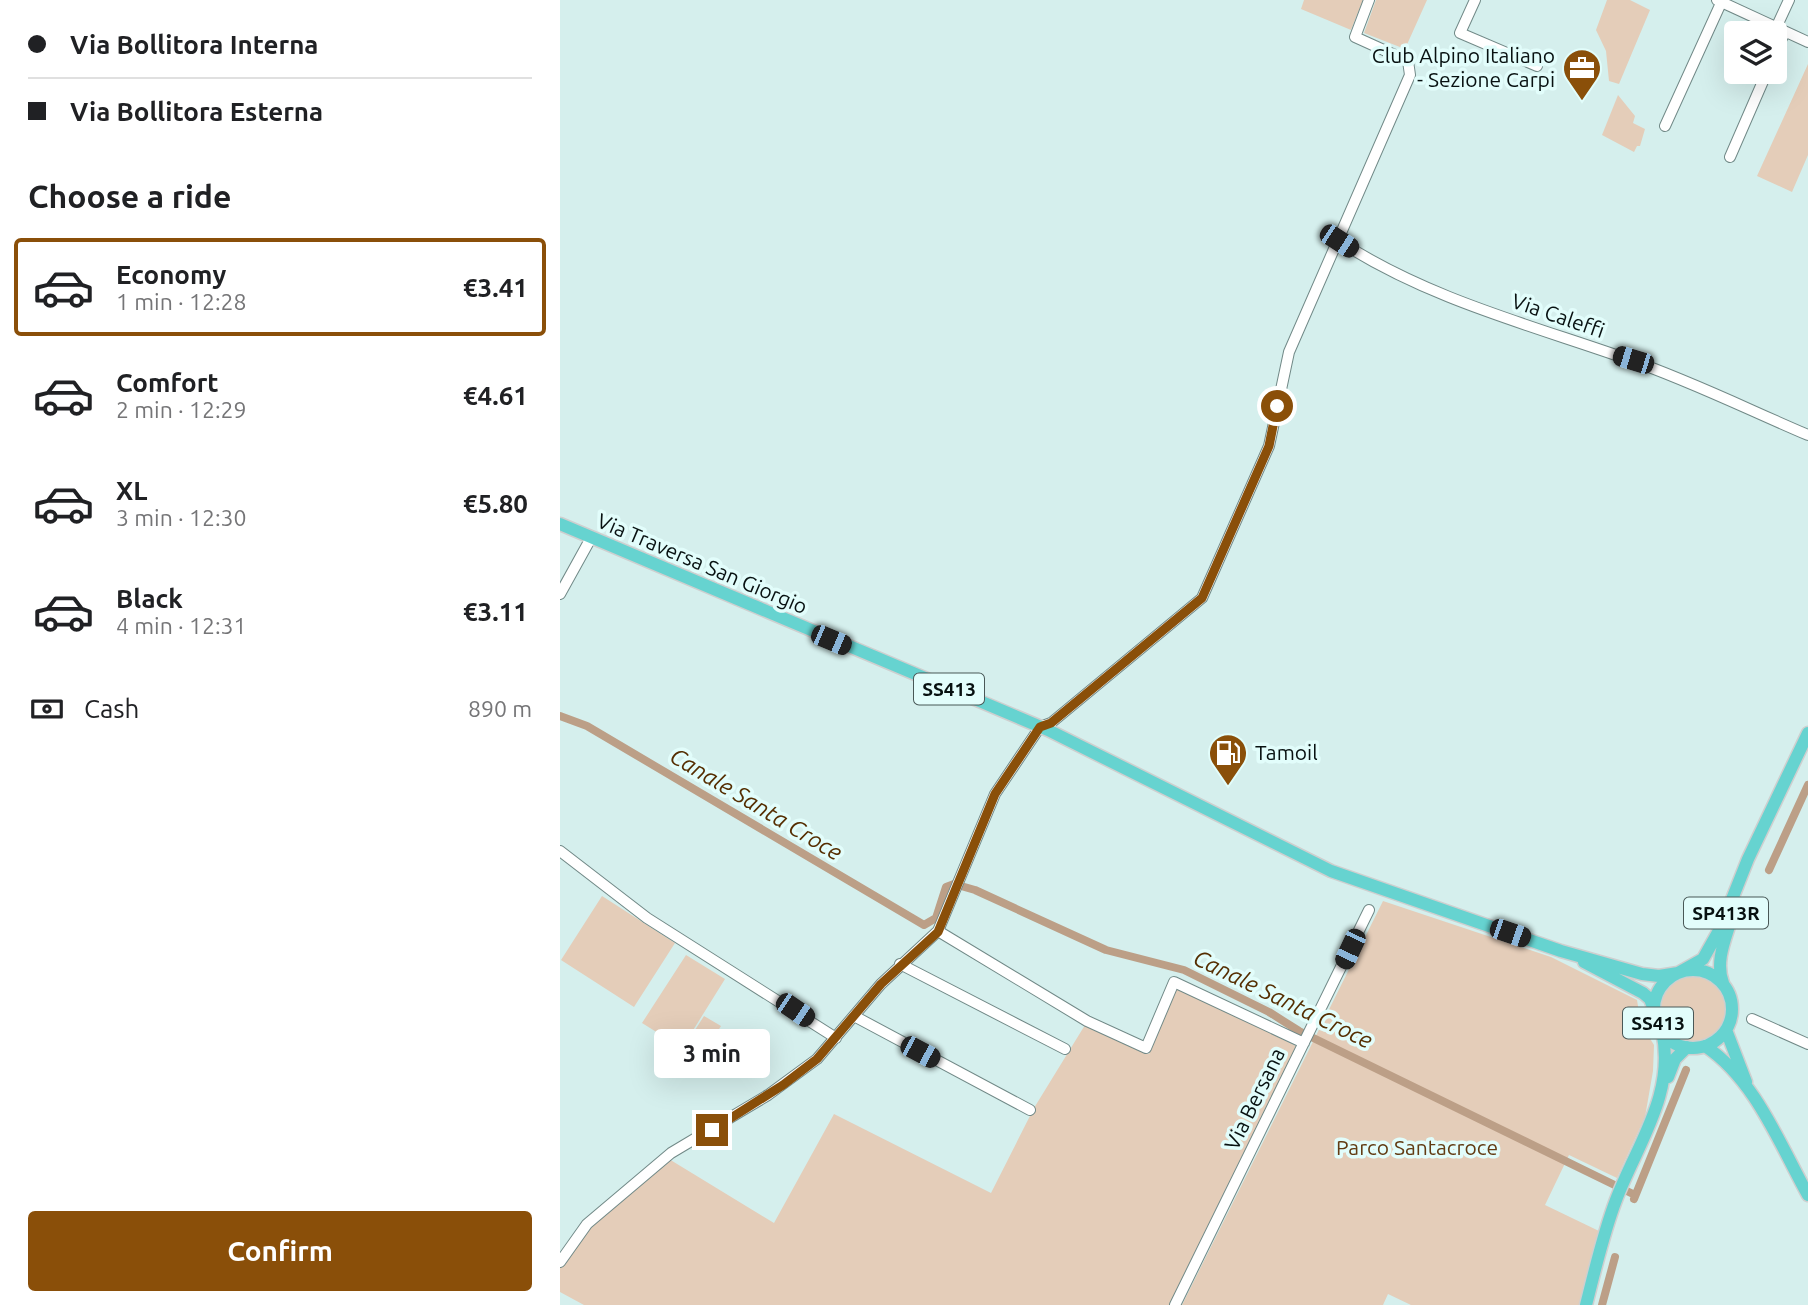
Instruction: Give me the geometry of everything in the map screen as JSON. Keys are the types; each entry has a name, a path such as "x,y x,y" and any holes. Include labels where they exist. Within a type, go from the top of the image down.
{"main road":[{"name":"Via Traversa San Giorgio","path":"560,524 1040,727 1331,871 1561,951 1642,974 1659,976 1678,973"},
{"name":"SP413R","path":"1678,973 1697,965 1710,948 1748,859 1808,733"},
{"name":"SP413R","path":"1723,985 1719,971 1724,942 1755,861 1759,840"},
{"name":"Via Traversa San Giorgio","path":"1561,951 1643,993 1650,999 1655,1015"},
{"name":"SS413","path":"1726,1030 1705,1046 1687,1047 1668,1038 1655,1015 1658,993 1666,982 1678,973 1688,970 1707,972 1723,985 1732,1007 1726,1030 1748,1089 1808,1195"},
{"path":"1661,1093 1665,1047 1662,1031"},
{"name":"SS413","path":"1705,1046 1718,1055 1748,1089"},
{"path":"1586,1305 1616,1200 1675,1059 1687,1047"}],"street":[{"path":"560,1262 587,1224 671,1153 799,1074 836,1038 901,964 938,932 995,794 1040,727 1051,723 1202,598 1269,446 1289,352 1411,72 1405,60 1355,37 1369,0"},
{"path":"1475,0 1460,33 1537,66"},
{"path":"1783,21 1789,0"},
{"path":"1665,126 1719,1 1762,21"},
{"path":"1787,33 1808,42"},
{"path":"1730,157 1762,84"},
{"name":"Via Caleffi","path":"1339,241 1376,265 1431,289 1523,325 1633,360 1808,435"},
{"path":"560,594 591,538"},
{"path":"560,851 647,918 836,1038"},
{"name":"Via Bersana","path":"1175,1305 1369,910"},
{"path":"938,932 1087,1021 1146,1048 1174,982 1304,1042"},
{"path":"901,964 1065,1049"},
{"path":"854,1016 1030,1110"},
{"path":"1752,1019 1808,1044"}],"green space":[{"path":"1304,0 1363,0 1351,30 1301,9"},
{"path":"1376,0 1427,0 1405,49 1364,33"},
{"path":"1607,0 1630,0 1650,10 1619,84 1609,81 1606,51 1596,30"},
{"path":"1808,64 1808,155 1792,192 1757,176"},
{"path":"1618,95 1635,116 1633,123 1645,129 1640,146 1637,146 1634,152 1602,135"},
{"path":"602,896 675,943 634,1007 561,960"},
{"name":"Parco Santacroce","path":"1383,901 1551,957 1637,1000 1641,1024 1654,1045 1653,1071 1645,1117 1617,1178 1569,1155 1545,1205 1599,1231 1580,1305 1411,1305 1388,1294 1383,1305 1182,1305"},
{"path":"686,955 725,979 682,1048 642,1023"},
{"path":"1693,976 1706,978 1721,991 1726,1009 1724,1022 1711,1037 1693,1042 1680,1040 1665,1027 1660,1009 1662,996 1675,981"},
{"path":"1177,987 1298,1047 1173,1305 584,1305 560,1292 560,1260 564,1253 664,1156 774,1223 834,1114 991,1193 1034,1108 1085,1025 1149,1054"},
{"path":"704,1016 721,1026 701,1058 684,1047"}],"waterway":[{"name":"Canale Santa Croce","path":"560,716 587,726 924,925 936,918 946,887 954,884 975,890 1106,950 1184,970 1269,1012 1299,1031 1635,1195"},
{"path":"1769,870 1808,785"},
{"path":"1634,1199 1686,1070"},
{"path":"1602,1305 1615,1257"}],"place":[{"name":"Club Alpino Italiano - Sezione Carpi","path":"1582,102"},
{"name":"Tamoil","path":"1228,787"}],"route":[{"path":"712,1130 783,1085 817,1059 881,984 938,932 988,809 1011,767 1040,727 1051,723 1202,598 1269,446 1277,406"}]}
